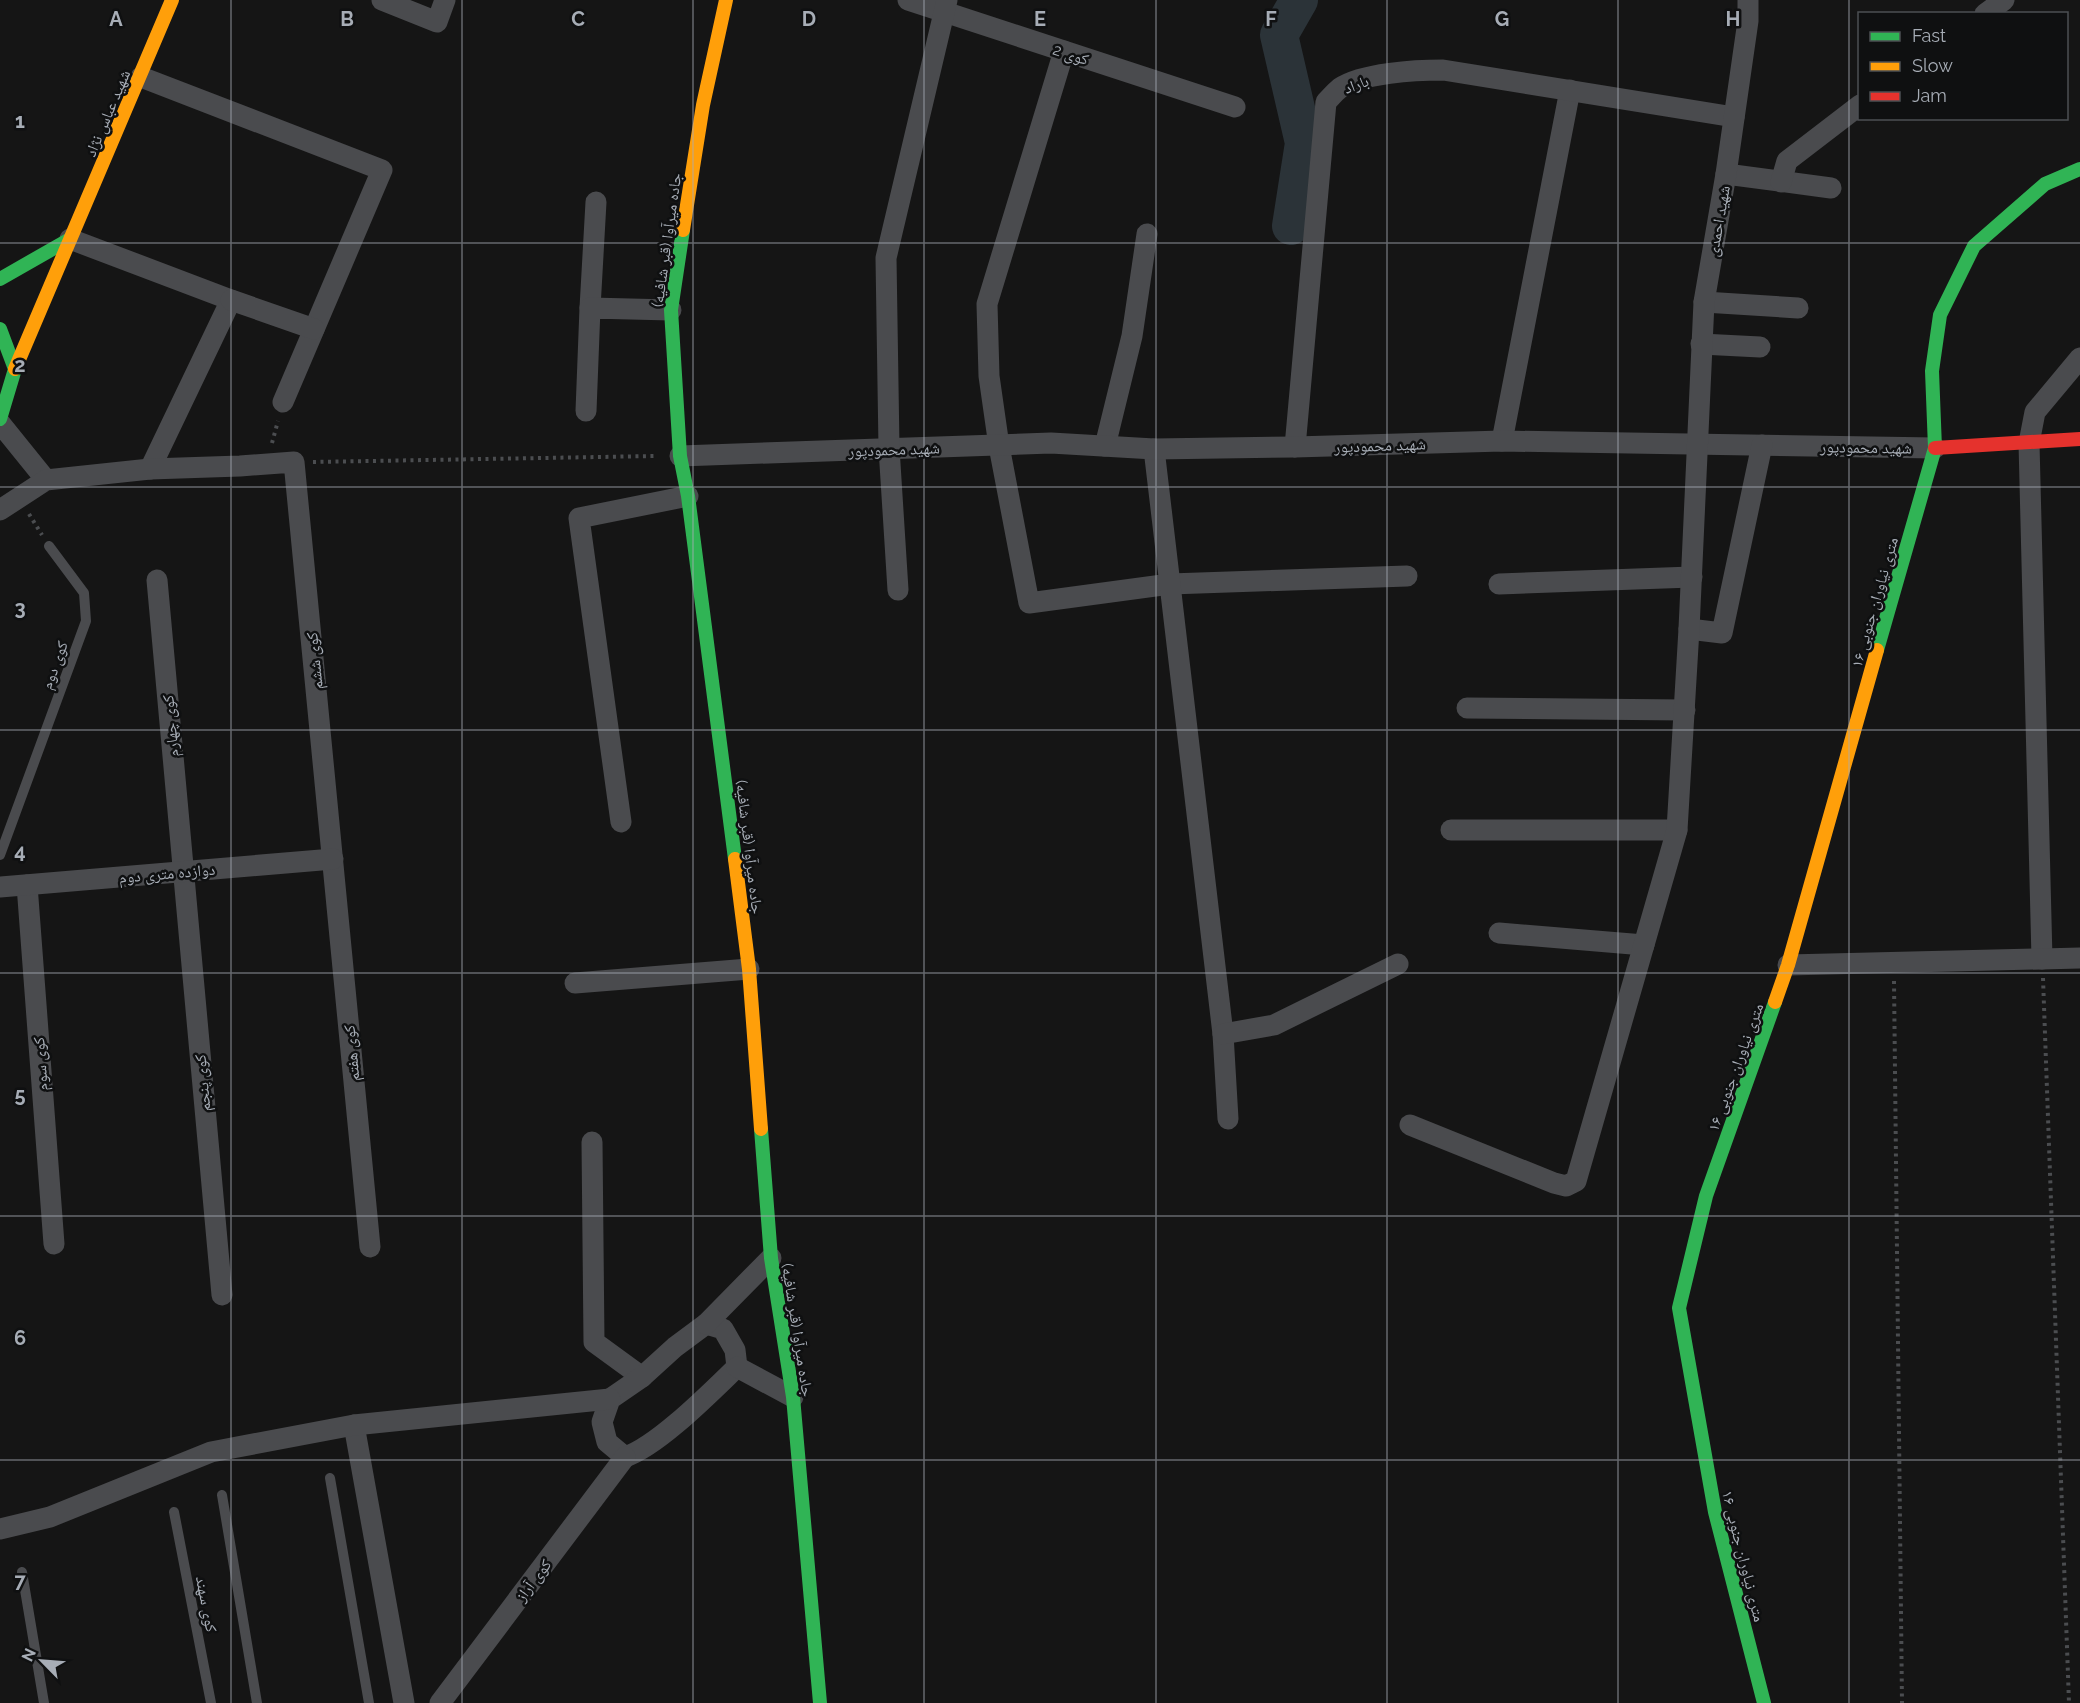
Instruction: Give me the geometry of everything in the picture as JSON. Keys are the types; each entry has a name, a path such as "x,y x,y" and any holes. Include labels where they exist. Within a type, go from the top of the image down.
{"street":[{"name":"شهید عباس نژاد","path":"0,421 15,369 172,0"},
{"path":"382,0 437,22 445,0"},
{"name":"جاده میرآوا (قبر شافیه)","path":"726,0 703,105 670,310 680,456 688,496 749,969 771,1258 793,1397 820,1703"},
{"name":"کوی 2","path":"908,0 946,6 1064,51 1235,107"},
{"name":"شهید احمدی","path":"1410,1125 1554,1183 1566,1186 1576,1181 1677,830 1699,443 1704,302 1726,174 1748,21 1748,0"},
{"path":"1988,12 2004,0"},
{"path":"898,590 889,448 886,258 946,6"},
{"path":"1064,51 987,304 989,376 999,446 1029,603 1170,584 1407,576"},
{"name":"باراد","path":"1295,447 1326,102 1340,88 1403,70 1443,70 1734,117"},
{"path":"141,77 382,170 283,402"},
{"path":"1502,441 1570,90"},
{"path":"1781,182 1787,162 1858,107"},
{"name":"۱۶ متری نیاوران جنوبی","path":"1764,1703 1715,1512 1679,1308 1706,1196 1788,965 1935,448 1932,371 1940,315 1974,246 2045,184 2080,169"},
{"path":"1726,174 1831,188"},
{"path":"586,411 596,202"},
{"path":"1105,446 1132,336 1147,234"},
{"path":"0,279 70,239 314,329"},
{"path":"150,469 231,300"},
{"path":"1704,302 1798,308"},
{"path":"590,308 670,310"},
{"path":"0,329 15,369"},
{"path":"1701,344 1760,346"},
{"path":"2042,959 2029,442 2035,412 2080,358"},
{"path":"0,421 46,480"},
{"name":"شهید محمودپور","path":"680,456 1051,443 1155,448 1295,447 1502,441 1935,448 2080,440"},
{"path":"1689,629 1722,633 1762,444"},
{"path":"1155,448 1223,1034 1228,1119"},
{"path":"0,510 46,480 150,469 294,462"},
{"name":"کوی ششم","path":"294,462 333,859"},
{"path":"621,822 579,518 688,496"},
{"path":"1499,584 1692,577"},
{"name":"کوی چهارم","path":"157,580 183,872"},
{"path":"1467,708 1685,710"},
{"path":"1451,831 1677,830"},
{"name":"دوازده متری دوم","path":"0,887 333,859"},
{"name":"کوی هفتم","path":"333,859 370,1247"},
{"name":"کوی پنجم","path":"183,872 222,1295"},
{"name":"کوی سوم","path":"27,885 54,1244"},
{"path":"1498,933 1644,945"},
{"path":"1788,965 2080,958"},
{"path":"1223,1034 1274,1025 1398,963"},
{"path":"575,983 749,969"},
{"path":"592,1142 594,1342 642,1377"},
{"path":"0,1529 50,1517 211,1452 354,1425 610,1399 642,1377 675,1347 706,1324 771,1258"},
{"path":"706,1324 723,1329 735,1350 737,1367"},
{"path":"610,1399 602,1422 607,1442 625,1457 638,1452 663,1433 704,1399 737,1367"},
{"path":"737,1367 793,1397"},
{"path":"354,1425 404,1703"},
{"name":"کوی آراز","path":"440,1703 625,1457"}],"lane":[{"name":"کوی دوم","path":"0,855 86,621 84,593 49,546"},
{"path":"330,1478 369,1703"},
{"path":"222,1495 257,1703"},
{"name":"کوی سهند","path":"174,1512 211,1703"},
{"path":"22,1572 44,1703"}],"path":[{"path":"267,464 283,402"},
{"path":"294,462 680,456"},
{"path":"19,498 49,546"},
{"path":"2042,959 2069,1703"},
{"path":"1894,962 1902,1703"}],"waterway":[{"path":"1291,226 1304,143 1279,35 1299,0"}],"traffic: fast":[{"path":"1877,650 1935,448 1932,371 1940,315 1974,246 2045,184 2080,169"},
{"path":"683,230 671,310 680,456 688,496 735,859"},
{"path":"0,279 70,239"},
{"path":"0,329 15,369 0,419"},
{"path":"1764,1703 1715,1512 1679,1308 1706,1196 1775,1002"},
{"path":"761,1129 771,1258 793,1397 820,1703"}],"traffic: slow":[{"path":"15,369 172,0"},
{"path":"683,230 703,105 726,0"},
{"path":"1775,1002 1788,965 1877,650"},
{"path":"735,859 749,969 761,1129"}],"traffic: jam":[{"path":"1935,448 2080,439"}]}
